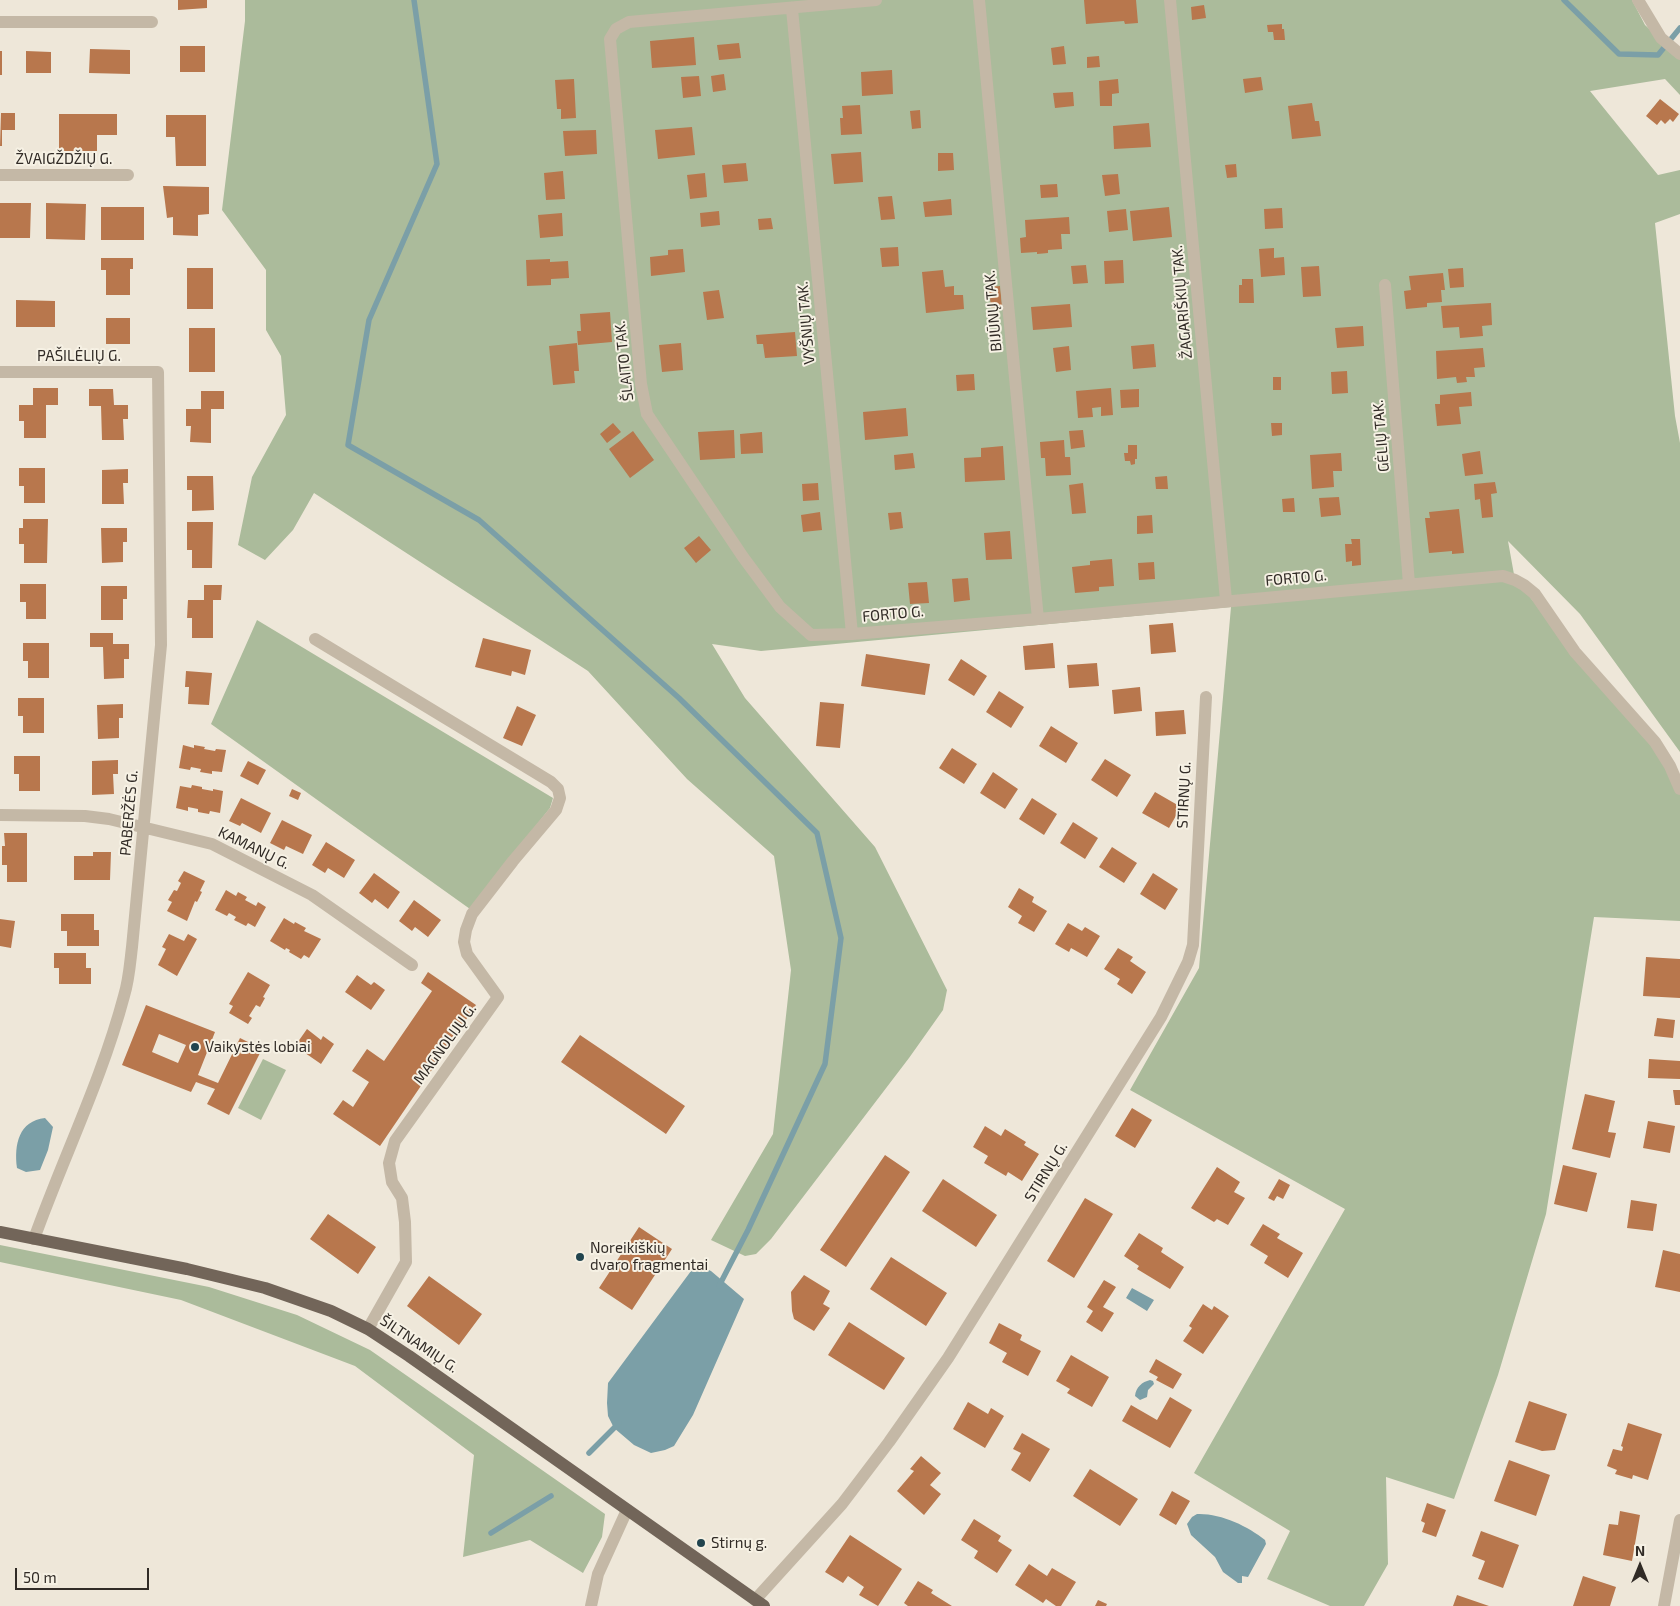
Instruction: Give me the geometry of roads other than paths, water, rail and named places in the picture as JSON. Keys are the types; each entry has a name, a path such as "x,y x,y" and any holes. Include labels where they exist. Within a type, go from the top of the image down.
{"main road":[{"name":"ŠILTNAMIŲ G.","path":"0,1232 187,1268 265,1288 331,1311 368,1330 409,1356 759,1603"}],"street":[{"path":"792,9 876,0"},
{"name":"BIJŪNŲ TAK.","path":"979,0 1038,618"},
{"name":"ŽAGARIŠKIŲ TAK.","path":"1170,0 1226,600"},
{"path":"1638,0 1661,38 1677,51"},
{"name":"ŠLAITO TAK.","path":"792,9 629,22 616,29 610,39 610,50 640,374 647,414 748,564 780,607 811,636"},
{"name":"VYŠNIŲ TAK.","path":"792,9 852,634"},
{"path":"0,22 152,22"},
{"name":"ŽVAIGŽDŽIŲ G.","path":"0,175 128,175"},
{"name":"GĖLIŲ TAK.","path":"1385,285 1409,584"},
{"name":"PAŠILĖLIŲ G.","path":"0,372 158,372"},
{"name":"PABERŽĖS G.","path":"34,1239 101,1068 125,994 132,947 161,645 158,372"},
{"name":"FORTO G.","path":"811,636 1038,618 1503,576 1524,585 1534,594 1575,652 1655,742 1670,766 1680,789"},
{"name":"MAGNOLIJŲ G.","path":"315,639 550,782 558,789 560,798 556,810 472,914 466,930 464,942 467,954 498,998 395,1141 389,1163 392,1182 402,1198 406,1262 368,1330"},
{"name":"STIRNŲ G.","path":"759,1603 842,1504 948,1358 1161,1017 1188,962 1193,945 1206,697"},
{"name":"KAMANŲ G.","path":"0,816 85,816 212,844 312,895 412,965"},
{"path":"591,1606 598,1574 627,1510"},
{"path":"1664,1606 1680,1520"}],"water":[{"path":"45,1118 53,1127 48,1150 40,1170 26,1172 17,1168 16,1150 20,1135 29,1124"},
{"path":"700,1266 711,1271 744,1299 693,1415 674,1446 651,1453 634,1445 614,1428 608,1416 608,1383 691,1271"},
{"path":"1132,1288 1154,1300 1147,1311 1126,1298"},
{"path":"1150,1380 1154,1384 1148,1390 1147,1397 1140,1400 1135,1396 1138,1388"},
{"path":"1197,1514 1206,1514 1233,1521 1265,1540 1266,1544 1248,1577 1242,1576 1242,1583 1238,1583 1223,1572 1215,1557 1191,1535 1187,1524"}],"waterway":[{"path":"414,0 437,164 369,320 348,445 479,520 679,698 817,833 841,938 825,1064 748,1230 719,1286"},
{"path":"1564,0 1619,54 1658,55 1680,28"},
{"path":"589,1453 619,1423"},
{"path":"491,1533 551,1496"}],"place":[{"name":"Vaikystės lobiai","path":"195,1047"},
{"name":"Noreikiškių dvaro fragmentai","path":"580,1257"},
{"name":"Stirnų g.","path":"701,1543"}]}
